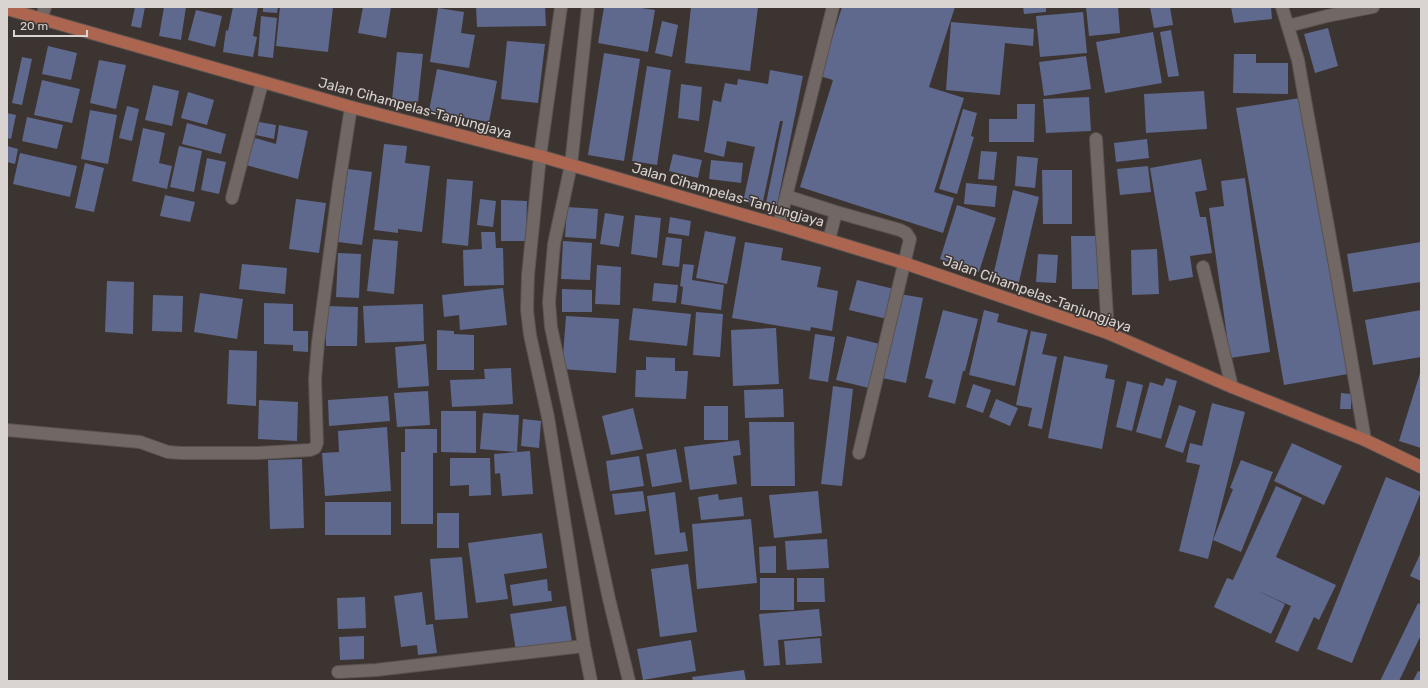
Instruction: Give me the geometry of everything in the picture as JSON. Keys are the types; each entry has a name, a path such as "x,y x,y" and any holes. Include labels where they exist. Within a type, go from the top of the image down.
{"main road":[{"name":"Jalan Cihampelas-Tanjungjaya","path":"7,9 41,20 351,107 540,156 779,225 904,263 1108,333 1232,387 1365,440 1421,467"}],"street":[{"path":"41,20 45,7"},
{"path":"561,7 540,156 528,275 528,310 530,335 548,417 584,646 591,681"},
{"path":"588,7 571,165 554,244 550,302 551,327 609,599 629,681"},
{"path":"779,225 833,7"},
{"path":"1282,7 1298,60 1365,440"},
{"path":"1288,26 1327,16 1373,7"},
{"path":"232,198 262,82"},
{"path":"7,430 140,442 168,452 181,453 258,453 310,450 315,448 318,443 315,379 318,343 351,107"},
{"path":"1096,139 1108,333"},
{"path":"786,196 900,230 906,233 910,239 859,453"},
{"path":"829,240 836,212"},
{"path":"1203,267 1232,387"},
{"path":"338,672 376,670 584,646"}],"building":[{"path":"135,7 145,7 141,28 131,26"},
{"path":"164,7 186,7 181,40 159,36"},
{"path":"233,7 258,7 253,36 257,37 253,57 223,52 226,30 228,31"},
{"path":"263,7 278,7 277,13 263,12"},
{"path":"280,7 333,7 328,52 276,46"},
{"path":"363,7 391,7 386,38 358,33"},
{"path":"476,7 545,7 546,26 477,27"},
{"path":"604,7 635,7 655,10 648,52 598,43"},
{"path":"691,7 758,7 750,71 685,63"},
{"path":"842,7 955,7 929,87 964,98 934,192 954,198 943,233 800,187 833,80 820,76"},
{"path":"1023,7 1046,7 1046,12 1024,14"},
{"path":"1086,7 1118,7 1120,33 1089,36"},
{"path":"1150,7 1170,7 1173,25 1154,28"},
{"path":"1231,7 1271,7 1272,19 1234,23"},
{"path":"438,8 464,12 461,33 475,35 469,68 430,62"},
{"path":"196,10 222,16 215,47 188,40"},
{"path":"1083,12 1087,53 1040,57 1036,16"},
{"path":"261,16 277,18 273,58 258,56"},
{"path":"662,21 678,25 672,57 655,53"},
{"path":"951,22 1034,29 1033,46 1005,43 1000,95 946,90"},
{"path":"1328,28 1338,66 1315,73 1304,34"},
{"path":"1171,30 1179,76 1168,77 1160,32"},
{"path":"1153,32 1162,83 1105,93 1096,42"},
{"path":"507,41 545,44 538,103 501,99"},
{"path":"48,46 77,53 71,80 42,74"},
{"path":"397,52 423,54 418,102 392,100"},
{"path":"604,53 640,59 624,161 588,155"},
{"path":"1234,54 1256,54 1256,63 1288,63 1288,94 1233,93"},
{"path":"1086,56 1091,89 1044,96 1039,62"},
{"path":"22,57 32,59 22,105 12,103"},
{"path":"99,60 126,65 116,109 90,103"},
{"path":"647,66 671,70 657,165 632,161"},
{"path":"437,69 497,81 489,122 429,111"},
{"path":"770,70 803,76 777,205 766,203 783,121 780,121 762,206 743,202 755,147 727,141 724,157 704,152 713,100 721,102 725,83 737,85 738,79 768,84"},
{"path":"42,80 80,89 72,123 34,115"},
{"path":"681,84 702,87 699,121 678,118"},
{"path":"153,85 179,91 172,126 145,120"},
{"path":"1204,91 1207,129 1146,133 1144,94"},
{"path":"188,92 214,100 207,125 181,118"},
{"path":"1089,97 1091,131 1046,133 1043,99"},
{"path":"1300,98 1348,374 1284,385 1236,108"},
{"path":"1017,104 1035,104 1034,142 989,142 989,119 1017,119"},
{"path":"127,106 139,109 132,141 119,138"},
{"path":"963,109 977,113 971,136 974,137 957,194 939,189"},
{"path":"90,110 117,115 108,164 81,159"},
{"path":"7,113 16,115 11,139 7,138"},
{"path":"27,117 63,125 57,149 22,141"},
{"path":"259,122 276,125 274,139 256,135"},
{"path":"187,123 226,134 221,154 182,144"},
{"path":"279,125 308,131 298,179 246,165 255,138 276,144"},
{"path":"143,128 165,133 159,163 172,166 167,189 132,181"},
{"path":"1147,139 1149,158 1116,162 1114,143"},
{"path":"384,144 407,146 405,163 430,166 422,232 398,229 398,233 374,230"},
{"path":"7,146 18,149 15,164 7,162"},
{"path":"179,146 202,151 194,192 170,187"},
{"path":"981,151 997,152 994,180 978,179"},
{"path":"20,153 77,166 70,197 13,184"},
{"path":"673,154 702,160 698,178 669,171"},
{"path":"1017,156 1038,158 1035,188 1015,186"},
{"path":"207,158 226,162 219,194 201,190"},
{"path":"1201,159 1207,190 1195,192 1200,217 1206,217 1212,253 1190,256 1193,277 1169,281 1150,168"},
{"path":"711,160 743,163 741,183 709,179"},
{"path":"85,163 104,168 94,212 75,208"},
{"path":"1148,166 1151,192 1120,195 1117,169"},
{"path":"348,169 372,172 362,245 338,242"},
{"path":"1042,170 1072,170 1072,224 1043,224"},
{"path":"1245,178 1270,352 1230,358 1209,208 1224,206 1221,181"},
{"path":"447,179 473,181 468,246 442,243"},
{"path":"966,183 997,186 995,207 964,204"},
{"path":"1013,190 1039,197 1019,282 993,276"},
{"path":"165,195 195,202 190,222 160,216"},
{"path":"296,199 326,203 319,253 289,249"},
{"path":"480,199 496,201 493,227 477,225"},
{"path":"501,200 527,201 526,241 501,241"},
{"path":"957,205 996,218 979,272 940,259"},
{"path":"567,207 598,209 596,239 565,237"},
{"path":"605,213 624,216 619,247 600,244"},
{"path":"635,215 661,218 657,258 631,254"},
{"path":"670,217 691,221 689,236 668,233"},
{"path":"705,231 736,237 727,284 696,278"},
{"path":"481,232 495,232 496,248 503,248 504,285 464,286 463,250 482,249"},
{"path":"1071,236 1098,236 1100,289 1072,289"},
{"path":"666,237 682,239 679,267 662,265"},
{"path":"373,239 398,241 394,294 367,291"},
{"path":"563,241 592,243 590,280 561,279"},
{"path":"745,242 783,248 781,260 821,267 817,287 838,291 832,331 811,327 810,331 732,318"},
{"path":"1421,242 1421,282 1353,292 1347,254"},
{"path":"1157,249 1159,294 1132,295 1131,250"},
{"path":"338,253 361,254 359,298 336,297"},
{"path":"1038,254 1058,255 1056,283 1036,282"},
{"path":"242,264 287,268 285,294 239,289"},
{"path":"683,264 694,265 692,280 724,285 721,310 681,304 683,287 680,286"},
{"path":"597,265 621,267 620,305 595,304"},
{"path":"857,280 894,289 887,319 849,310"},
{"path":"107,281 134,282 133,334 105,332"},
{"path":"654,283 678,285 676,303 652,301"},
{"path":"503,288 507,325 460,330 459,315 444,317 442,295"},
{"path":"562,289 592,290 592,312 562,312"},
{"path":"200,293 243,299 237,339 194,332"},
{"path":"900,294 923,298 906,383 882,378"},
{"path":"153,295 183,296 182,332 152,331"},
{"path":"264,303 293,304 293,331 308,331 308,352 293,351 293,345 264,344"},
{"path":"423,304 424,341 365,343 363,306"},
{"path":"326,306 358,307 357,346 326,346"},
{"path":"633,308 691,314 687,346 629,340"},
{"path":"943,310 978,319 955,404 928,397 933,380 925,378"},
{"path":"984,310 999,314 997,322 1028,330 1015,386 969,375"},
{"path":"1421,310 1421,357 1373,365 1365,320"},
{"path":"696,312 723,314 720,357 693,355"},
{"path":"566,316 619,319 616,373 562,369"},
{"path":"776,328 779,384 733,386 731,330"},
{"path":"437,330 454,331 454,334 474,335 474,370 437,370"},
{"path":"1031,331 1047,334 1042,354 1057,357 1042,429 1028,426 1032,408 1016,405"},
{"path":"815,334 835,337 828,382 809,379"},
{"path":"847,336 880,344 869,388 836,380"},
{"path":"426,344 429,386 398,388 395,347"},
{"path":"229,350 257,351 256,406 227,404"},
{"path":"1064,356 1108,365 1105,378 1115,380 1102,449 1048,438"},
{"path":"646,357 675,358 675,371 688,371 686,399 635,397 636,370 646,370"},
{"path":"511,368 513,404 452,407 450,380 485,379 484,369"},
{"path":"1421,370 1421,448 1399,441"},
{"path":"1166,378 1177,381 1161,439 1136,432 1150,382 1163,386"},
{"path":"1127,381 1143,385 1132,431 1116,427"},
{"path":"973,384 991,390 983,413 966,407"},
{"path":"833,386 853,389 842,486 821,484"},
{"path":"783,389 784,417 745,418 744,390"},
{"path":"428,391 430,425 397,427 394,393"},
{"path":"1341,393 1351,394 1351,409 1340,409"},
{"path":"388,396 390,421 329,426 328,400"},
{"path":"996,399 1018,408 1010,426 989,417"},
{"path":"259,400 298,402 297,441 258,439"},
{"path":"1212,403 1245,412 1208,559 1179,551 1200,465 1186,462 1190,443 1202,446"},
{"path":"1179,405 1196,411 1183,453 1165,447"},
{"path":"704,406 728,406 728,440 704,440"},
{"path":"633,408 643,449 611,455 602,416"},
{"path":"441,411 476,411 476,453 441,452"},
{"path":"483,413 519,415 517,452 480,449"},
{"path":"523,419 541,421 539,448 521,446"},
{"path":"749,422 794,422 795,486 751,486"},
{"path":"387,427 391,491 325,496 322,453 339,452 338,431"},
{"path":"405,429 437,429 437,453 433,453 433,524 401,524 401,452 405,452"},
{"path":"739,440 741,455 733,456 737,484 690,490 684,447"},
{"path":"1292,443 1342,466 1324,505 1274,481"},
{"path":"676,449 682,482 652,487 646,454"},
{"path":"530,451 533,494 502,496 500,473 495,474 494,454"},
{"path":"639,456 644,486 610,491 606,461"},
{"path":"450,458 490,458 491,495 469,496 469,485 450,486"},
{"path":"302,459 304,528 270,529 268,460"},
{"path":"1241,460 1273,472 1241,552 1213,540 1233,489 1230,488"},
{"path":"1386,477 1421,492 1352,663 1317,649"},
{"path":"1276,486 1302,498 1276,557 1336,585 1319,620 1314,617 1298,652 1275,642 1291,606 1258,591 1285,604 1271,634 1214,607 1227,578 1233,580"},
{"path":"643,491 646,511 615,515 612,494"},
{"path":"818,491 822,533 774,538 769,495"},
{"path":"675,492 680,533 685,532 688,551 655,555 647,496"},
{"path":"718,494 719,500 742,497 744,516 701,520 698,497"},
{"path":"325,502 391,502 391,535 325,535"},
{"path":"437,513 459,513 459,548 437,548"},
{"path":"751,519 757,583 697,589 692,524"},
{"path":"542,533 547,568 504,574 508,599 476,603 468,543"},
{"path":"827,539 829,568 787,570 785,541"},
{"path":"776,546 776,573 760,573 759,547"},
{"path":"1421,552 1421,581 1410,576"},
{"path":"462,557 468,618 435,620 430,559"},
{"path":"688,564 697,632 660,637 651,569"},
{"path":"760,578 794,578 794,610 760,610"},
{"path":"797,578 824,578 825,602 797,602"},
{"path":"547,579 548,591 551,591 552,601 513,606 510,585"},
{"path":"422,592 426,625 433,624 437,653 418,655 417,645 401,647 394,596"},
{"path":"365,597 366,628 338,629 337,598"},
{"path":"1418,603 1421,605 1421,635 1399,681 1380,681"},
{"path":"566,606 572,642 516,651 510,614"},
{"path":"819,609 822,636 778,640 780,665 764,666 759,614"},
{"path":"364,636 364,659 340,660 339,637"},
{"path":"820,638 822,663 786,665 784,641"},
{"path":"691,640 696,671 643,680 637,649"},
{"path":"744,670 746,681 693,681 692,677"},
{"path":"1418,671 1421,672 1421,681 1413,681"}]}
